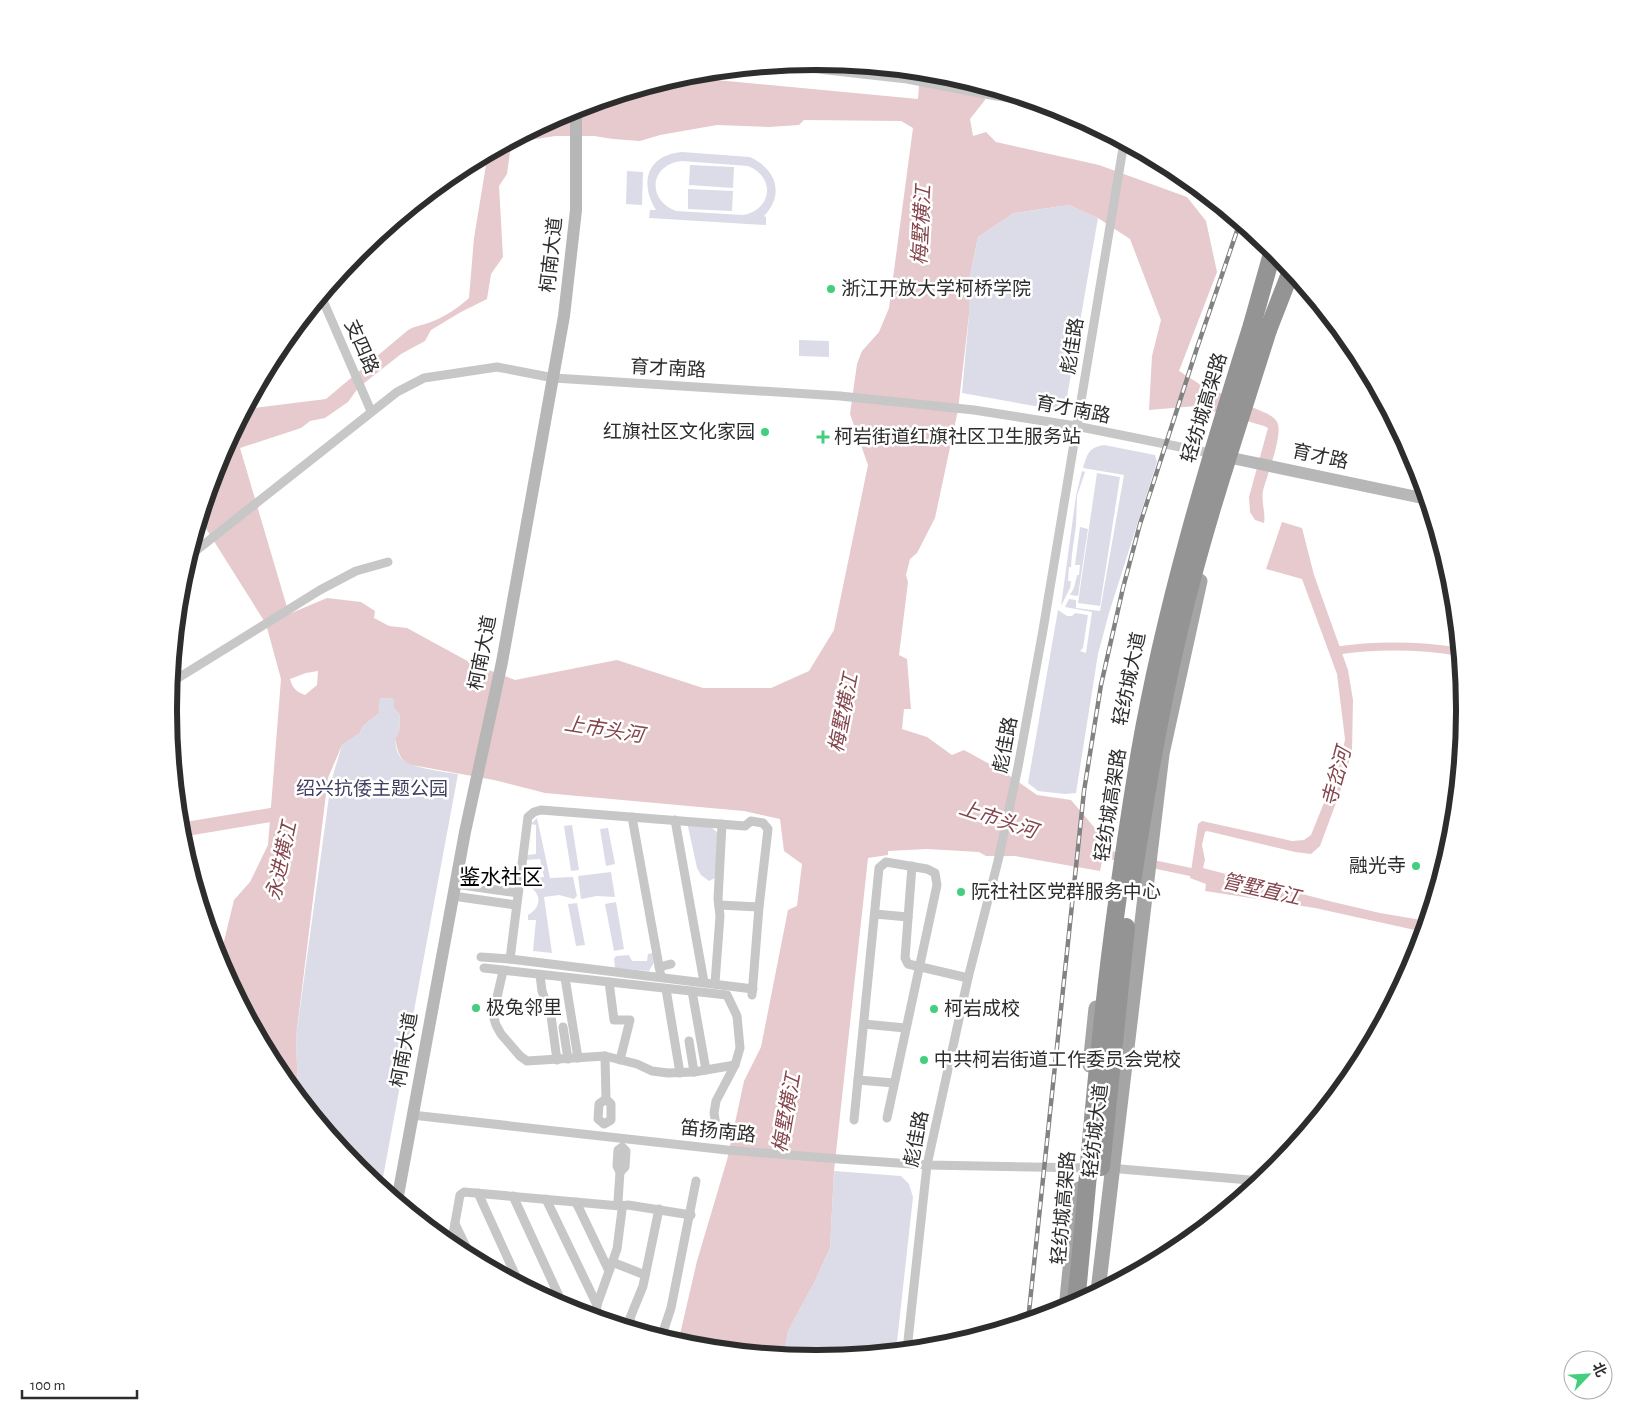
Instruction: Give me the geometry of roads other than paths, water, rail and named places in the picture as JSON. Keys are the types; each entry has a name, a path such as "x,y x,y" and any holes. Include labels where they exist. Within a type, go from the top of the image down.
{"highway":[{"path":"1260,328 1271,259"},
{"path":"1260,328 1288,277"},
{"name":"轻纺城高架路","path":"1089,1289 1128,906 1153,754 1177,638 1260,328"},
{"name":"轻纺城高架路","path":"1077,1294 1104,1008 1121,873 1140,750 1158,662 1217,439 1260,328"}],"main road":[{"name":"柯南大道","path":"397,1193 469,811 502,662 554,378 564,316 576,210 576,117"},
{"name":"轻纺城大道","path":"1067,1298 1092,1035 1129,775 1172,579 1205,452 1269,257"},
{"name":"轻纺城大道","path":"1099,1285 1162,754 1196,595 1234,458 1293,282"},
{"name":"育才路","path":"1205,452 1421,498"}],"street":[{"path":"834,70 907,78 994,96"},
{"name":"彪佳路","path":"908,1344 927,1165 968,978 998,861 1018,766 1043,630 1123,149"},
{"name":"支四路","path":"324,302 371,411"},
{"name":"育才南路","path":"197,550 397,392 424,378 497,367 554,378 840,396 974,410 1076,426 1205,452"},
{"path":"178,678 320,590 356,572 388,562"},
{"path":"481,957 704,982 752,992 768,829 763,823 751,821 745,826 541,810 534,812 528,817 510,959"},
{"path":"632,817 660,977"},
{"path":"675,820 704,982"},
{"path":"715,984 720,916 718,899 722,824"},
{"path":"854,1120 880,868 886,862 927,869 935,873 937,884 905,1028 888,1118"},
{"path":"912,866 906,958 908,964 968,978"},
{"path":"454,890 518,893"},
{"path":"454,890 516,905"},
{"path":"719,906 759,908"},
{"path":"875,914 908,917"},
{"path":"659,967 671,964"},
{"path":"484,968 727,995 737,1016 740,1048 735,1065 716,1101 714,1113 716,1125"},
{"path":"503,971 493,1016 498,1030 520,1056 527,1061 605,1056 637,1064 652,1071 680,1072 694,1072 735,1065"},
{"path":"540,975 542,992 551,1016 557,1060"},
{"path":"565,978 578,1058"},
{"path":"609,982 614,1020 630,1020 620,1060"},
{"path":"666,989 680,1072"},
{"path":"692,992 706,1070"},
{"path":"864,1024 905,1028"},
{"path":"563,1027 568,1059"},
{"path":"689,1041 694,1072"},
{"path":"603,1136 604,1124 611,1120 611,1104 606,1099 605,1056"},
{"path":"858,1080 894,1083"},
{"name":"笛扬南路","path":"412,1115 603,1136 622,1143 927,1165 1112,1168 1250,1180"},
{"path":"597,1310 617,1249 622,1210 618,1201 620,1172 617,1166 618,1150 622,1143"},
{"path":"664,1331 672,1308 696,1181"},
{"path":"453,1236 460,1195 464,1192 620,1206 628,1205 691,1214"},
{"path":"478,1193 515,1274"},
{"path":"513,1196 559,1295"},
{"path":"546,1199 597,1305"},
{"path":"576,1202 611,1266 645,1275"},
{"path":"631,1322 630,1318 643,1286 659,1210"},
{"path":"455,1224 465,1244"}],"water":[{"path":"919,78 982,92 984,93 985,100 970,119 973,136 986,132 996,142 1099,165 1187,197 1206,221 1217,272 1179,371 1201,385 1268,414 1276,421 1279,428 1263,491 1264,523 1255,520 1250,512 1249,497 1268,428 1196,406 1149,410 1152,356 1161,320 1130,239 1098,218 1069,205 1014,213 978,237 969,280 969,315 958,410 935,518 917,553 910,559 906,575 908,582 899,655 907,659 911,709 904,709 902,729 927,737 952,755 964,750 1004,772 1037,795 1071,800 1106,841 1100,871 1015,856 986,856 979,852 927,849 888,851 888,855 868,858 834,1171 830,1248 815,1281 788,1331 785,1349 733,1345 680,1335 697,1261 727,1160 744,1081 761,1047 788,910 797,906 802,864 784,851 780,819 744,811 545,793 494,780 412,765 404,761 397,748 395,739 399,732 400,715 394,708 394,699 380,698 379,713 362,727 360,733 342,745 328,778 296,1037 298,1085 262,1030 222,948 234,900 250,882 268,845 281,679 266,624 204,525 210,504 225,465 253,408 326,399 407,331 445,316 469,298 474,238 485,163 515,146 510,152 507,174 499,186 503,257 491,274 487,299 431,330 425,341 401,354 358,388 348,402 325,418 310,421 301,428 240,448 289,614 327,598 361,602 375,611 374,618 389,626 407,628 473,664 515,680 617,660 703,688 771,688 809,671 834,630 868,465 850,414 857,364 862,351 879,332 889,308 913,128 901,121 804,120 799,125 769,127 717,125 660,135 640,141 594,136 555,136 524,141 611,104 689,83 716,80 918,99","holes":["318,671 317,685 305,695 293,687 290,679"]},
{"name":"寺岔河","path":"1282,522 1302,528 1314,575 1348,670 1353,700 1352,751 1340,792 1320,846 1311,854 1295,852 1207,831 1205,832 1202,845 1205,860 1203,868 1329,901 1421,920 1417,931 1315,908 1205,891 1206,884 1190,878 1198,824 1202,821 1292,841 1304,840 1311,835 1342,758 1345,739 1337,674 1302,579 1266,569"}],"waterway":[{"path":"1334,651 1397,647 1453,651"},
{"name":"永进横江","path":"188,829 289,812"},
{"name":"管墅直江","path":"1097,852 1124,858"},
{"name":"管墅直江","path":"1148,863 1200,874"}],"railway":[{"path":"1029,1313 1084,791 1101,685 1140,524 1238,229"}],"place":[{"name":"浙江开放大学柯桥学院","path":"831,289"},
{"name":"红旗社区文化家园","path":"765,432"},
{"name":"柯岩街道红旗社区卫生服务站","path":"823,437"},
{"name":"融光寺","path":"1416,866"},
{"name":"阮社社区党群服务中心","path":"961,892"},
{"name":"极兔邻里","path":"476,1008"},
{"name":"柯岩成校","path":"934,1009"},
{"name":"中共柯岩街道工作委员会党校","path":"924,1060"}],"district":[{"name":"鉴水社区","path":"501,877"}],"water label":[{"name":"梅墅横江","path":"922,225"},
{"name":"梅墅横江","path":"844,713"},
{"name":"上市头河","path":"604,730"},
{"name":"上市头河","path":"998,820"},
{"name":"梅墅横江","path":"787,1113"}],"park label":[{"name":"绍兴抗倭主题公园","path":"372,789"}]}
